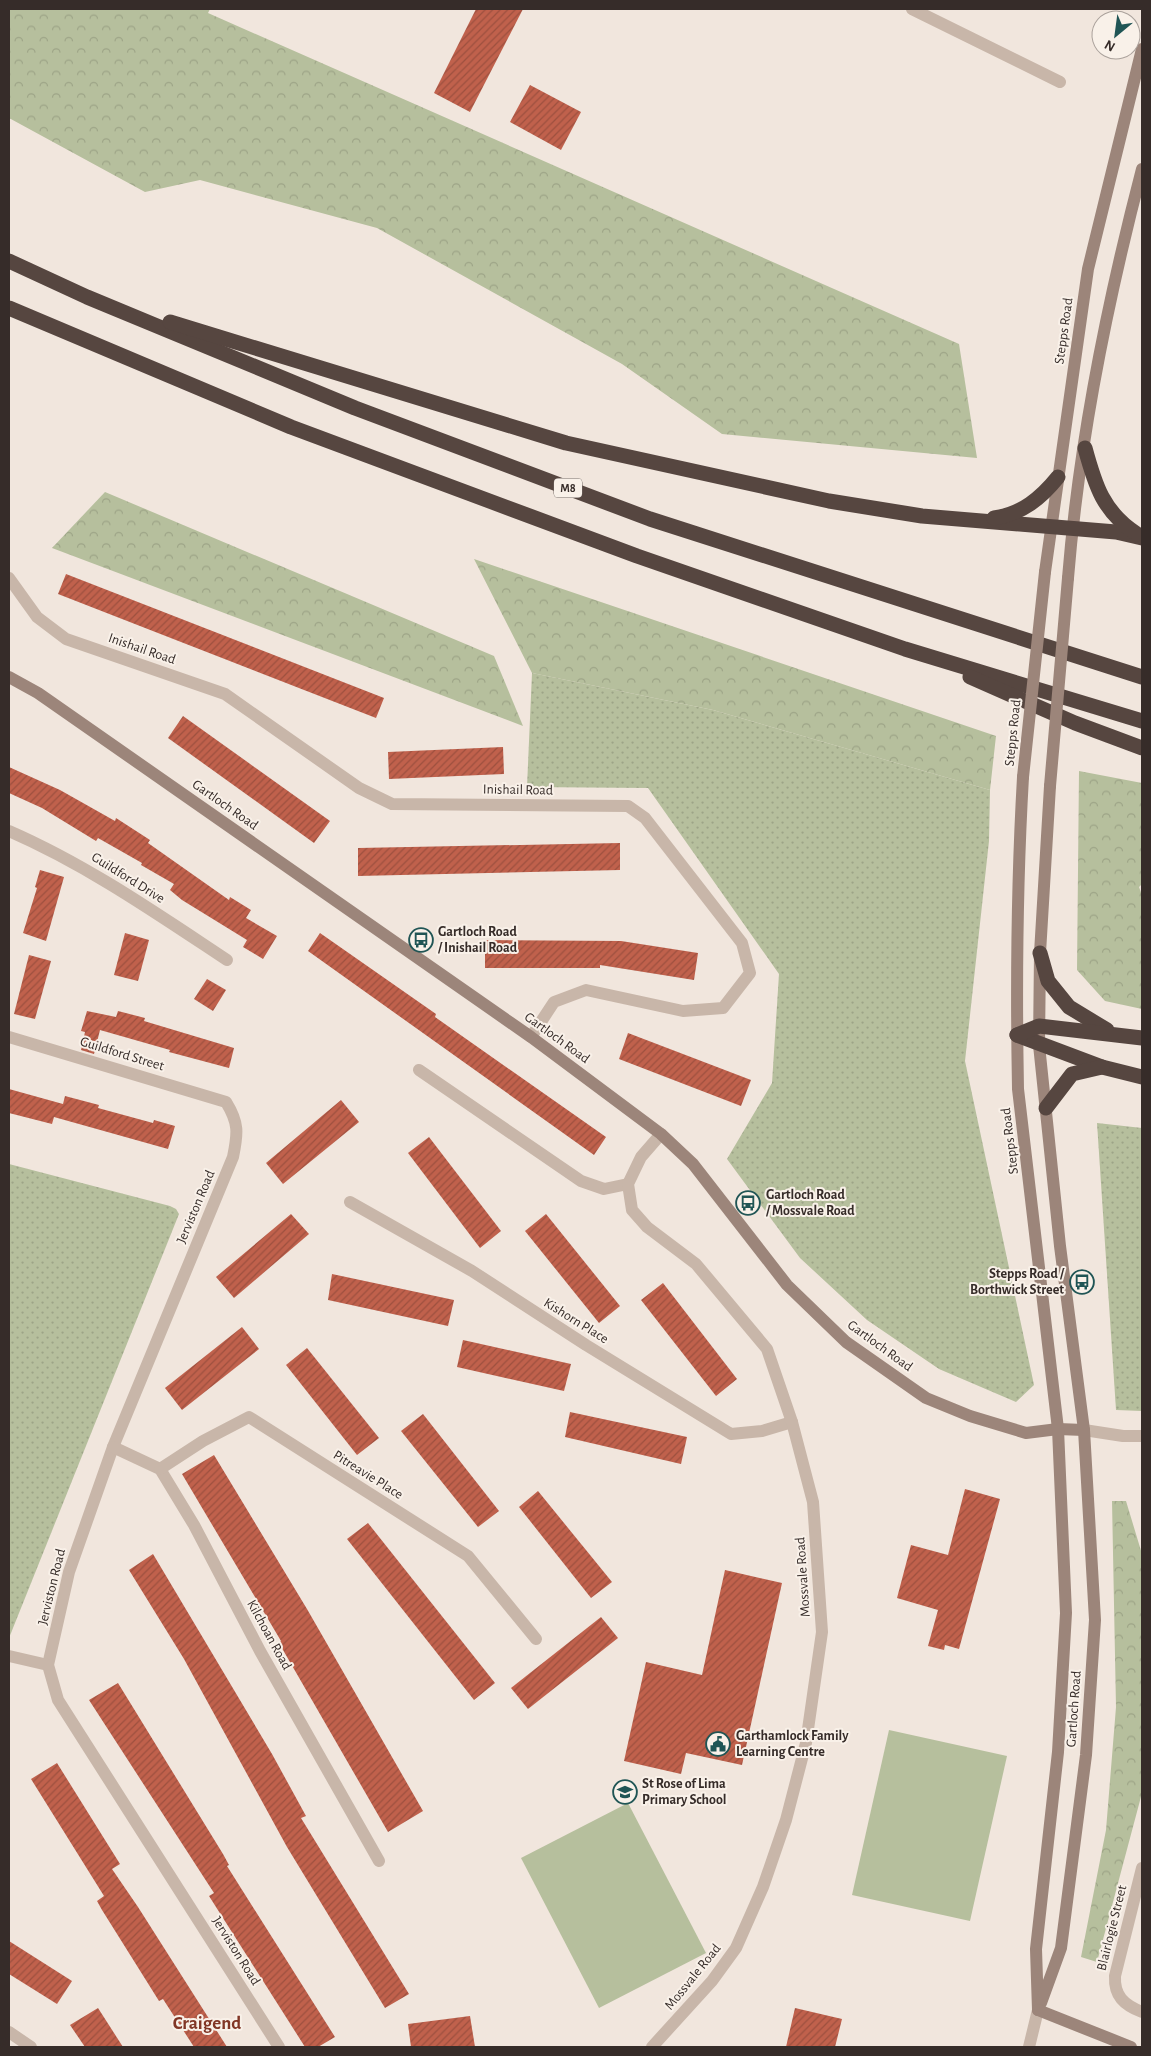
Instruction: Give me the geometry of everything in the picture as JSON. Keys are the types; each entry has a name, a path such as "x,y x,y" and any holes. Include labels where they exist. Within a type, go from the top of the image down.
{"highway":[{"name":"M8","path":"9,261 87,297 355,408 650,519 1142,677"},
{"path":"87,297 566,443 829,501 922,516 1116,532 1142,538"},
{"path":"9,308 291,427 637,556 906,649 1142,721"},
{"path":"1085,448 1097,490 1123,525 1142,538"},
{"path":"972,520 1020,511 1045,493 1058,477"},
{"path":"906,649 1075,724 1142,748"},
{"path":"1040,953 1048,981 1069,1007 1113,1033"},
{"path":"1017,1035 1039,1026 1113,1033 1142,1038"},
{"path":"1017,1035 1039,1045 1102,1067 1142,1077"},
{"path":"1046,1108 1072,1074 1102,1067"}],"main road":[{"name":"Stepps Road","path":"1058,1429 1018,1089 1020,844 1023,777 1050,528 1088,268 1142,49"},
{"path":"1084,1430 1060,1246 1039,1045 1040,953 1050,786 1072,529 1118,261 1142,169"},
{"name":"Gartloch Road","path":"9,677 38,693 531,1037 661,1134 693,1164 787,1285 846,1342 926,1398 970,1416 1026,1433 1058,1429 1084,1430 1095,1620 1086,1755 1061,1948 1038,2010"},
{"name":"Gartloch Road","path":"1038,2010 1036,1949 1058,1752 1066,1613 1058,1429"},
{"path":"1038,2010 1131,2047"}],"street":[{"path":"912,9 1060,82"},
{"name":"Inishail Road","path":"9,578 37,617 66,639 225,694 359,788 392,804 628,806 645,818 742,943 750,973 723,1008 683,1011 586,990 554,1002 531,1037"},
{"name":"Guildford Drive","path":"9,831 44,846 117,886 227,960"},
{"name":"Guildford Street","path":"9,1037 226,1102"},
{"path":"419,1070 581,1181 604,1189 628,1184 641,1157 661,1134"},
{"name":"Jerviston Road","path":"226,1102 235,1118 237,1138 233,1157 113,1447 69,1572 48,1665 58,1700 279,2047"},
{"name":"Mossvale Road","path":"628,1184 632,1210 648,1227 696,1264 767,1349 792,1422 813,1502 822,1632 806,1743 783,1828 762,1888 736,1948 712,1981 652,2047"},
{"name":"Kishorn Place","path":"350,1202 472,1272 731,1434 762,1431 792,1422"},
{"name":"Pitreavie Place","path":"160,1469 203,1441 249,1417 468,1556 536,1639"},
{"path":"1084,1430 1123,1436 1142,1436"},
{"path":"113,1447 160,1469"},
{"name":"Kilchoan Road","path":"160,1469 194,1525 260,1651 379,1861"},
{"path":"9,1656 48,1665"},
{"name":"Blairlogie Street","path":"1142,1868 1114,1976 1114,1986 1117,1995 1124,2003 1142,2012"},
{"path":"1029,2047 1038,2010"},
{"path":"9,2032 31,2047"}],"green space":[{"path":"9,9 210,9 208,13 959,344 977,458 722,434 622,364 377,228 200,180 145,192 9,118"},
{"path":"105,492 494,656 523,726 52,548"},
{"path":"474,559 996,736 990,790 713,710 532,673"},
{"path":"532,673 713,710 990,790 989,841 965,1061 1034,1385 1016,1402 939,1369 867,1320 800,1258 727,1159 772,1083 779,974 648,788 527,787"},
{"path":"1079,771 1142,783 1142,884 1139,887 1142,895 1142,1009 1105,1001 1077,970"},
{"path":"1097,1123 1142,1128 1142,1411 1116,1410"},
{"path":"9,1164 170,1206 176,1209 179,1214 9,1638"},
{"path":"1112,1501 1126,1501 1142,1554 1142,1793 1097,1962 1081,1957 1106,1830 1116,1707"},
{"path":"889,1730 1007,1756 970,1921 852,1895"},
{"path":"628,1803 706,1953 599,2008 521,1858"}],"building":[{"path":"476,9 523,9 470,112 434,93"},
{"path":"530,85 581,112 561,150 510,122"},
{"path":"66,574 384,698 376,718 58,594"},
{"path":"183,716 330,821 314,843 168,738"},
{"path":"503,747 504,774 389,779 388,752"},
{"path":"9,767 60,790 115,821 116,818 150,840 148,843 229,900 230,897 251,910 246,918 277,936 263,959 243,947 247,940 182,900 170,890 174,884 141,865 142,863 98,838 96,841 42,808 9,793"},
{"path":"620,843 620,870 358,876 358,848"},
{"path":"40,870 64,877 46,941 23,933 37,888 35,887"},
{"path":"125,933 149,940 138,981 114,975"},
{"path":"320,933 436,1014 435,1017 606,1137 594,1155 308,951"},
{"path":"485,940 621,941 698,953 694,980 600,965 600,968 485,968"},
{"path":"29,955 51,961 35,1019 14,1014"},
{"path":"207,979 226,990 213,1011 194,999"},
{"path":"87,1011 116,1017 118,1011 145,1018 144,1021 234,1048 229,1068 169,1052 170,1050 100,1030 94,1054 81,1050 85,1032 81,1031"},
{"path":"628,1033 751,1080 741,1106 619,1059"},
{"path":"9,1089 63,1104 65,1096 99,1105 98,1108 153,1123 154,1120 175,1126 168,1149 54,1117 52,1124 9,1113"},
{"path":"341,1100 359,1122 283,1184 266,1163"},
{"path":"429,1137 501,1231 480,1248 408,1153"},
{"path":"291,1214 309,1234 234,1298 216,1277"},
{"path":"546,1214 620,1306 599,1323 525,1231"},
{"path":"332,1274 454,1300 448,1326 328,1300"},
{"path":"663,1283 737,1379 716,1396 641,1300"},
{"path":"242,1327 259,1349 182,1410 165,1388"},
{"path":"463,1340 571,1364 564,1391 457,1367"},
{"path":"307,1348 379,1438 357,1455 286,1365"},
{"path":"570,1412 687,1437 681,1464 565,1437"},
{"path":"423,1414 499,1511 478,1527 401,1431"},
{"path":"214,1455 307,1609 423,1811 388,1832 279,1643 281,1641 182,1474"},
{"path":"965,1489 1000,1499 959,1649 945,1645 944,1650 928,1646 938,1610 897,1598 911,1545 948,1555"},
{"path":"538,1491 612,1582 591,1598 519,1507"},
{"path":"368,1523 495,1683 474,1700 347,1539"},
{"path":"153,1554 272,1754 306,1816 301,1818 409,1994 385,2008 287,1847 184,1659 129,1570"},
{"path":"725,1570 782,1583 742,1765 686,1753 681,1774 624,1761 646,1662 702,1675"},
{"path":"601,1617 618,1638 528,1709 511,1688"},
{"path":"118,1683 223,1854 229,1865 227,1866 335,2037 318,2047 305,2047 209,1896 214,1893 89,1700"},
{"path":"57,1763 120,1864 112,1869 227,2047 194,2047 163,1999 159,2001 102,1910 97,1901 104,1896 31,1779"},
{"path":"9,1941 72,1981 57,2004 9,1974"},
{"path":"98,2008 123,2047 85,2047 70,2025"},
{"path":"795,2008 842,2019 835,2047 786,2047"},
{"path":"470,2016 475,2047 411,2047 408,2024"}],"place":[{"name":"Gartloch Road / Inishail Road","path":"421,940"},
{"name":"Gartloch Road / Mossvale Road","path":"748,1203"},
{"name":"Stepps Road / Borthwick Street","path":"1082,1282"},
{"name":"Garthamlock Family Learning Centre","path":"718,1744"},
{"name":"St Rose of Lima Primary School","path":"625,1792"}],"district":[{"name":"Craigend","path":"207,2023"}]}
